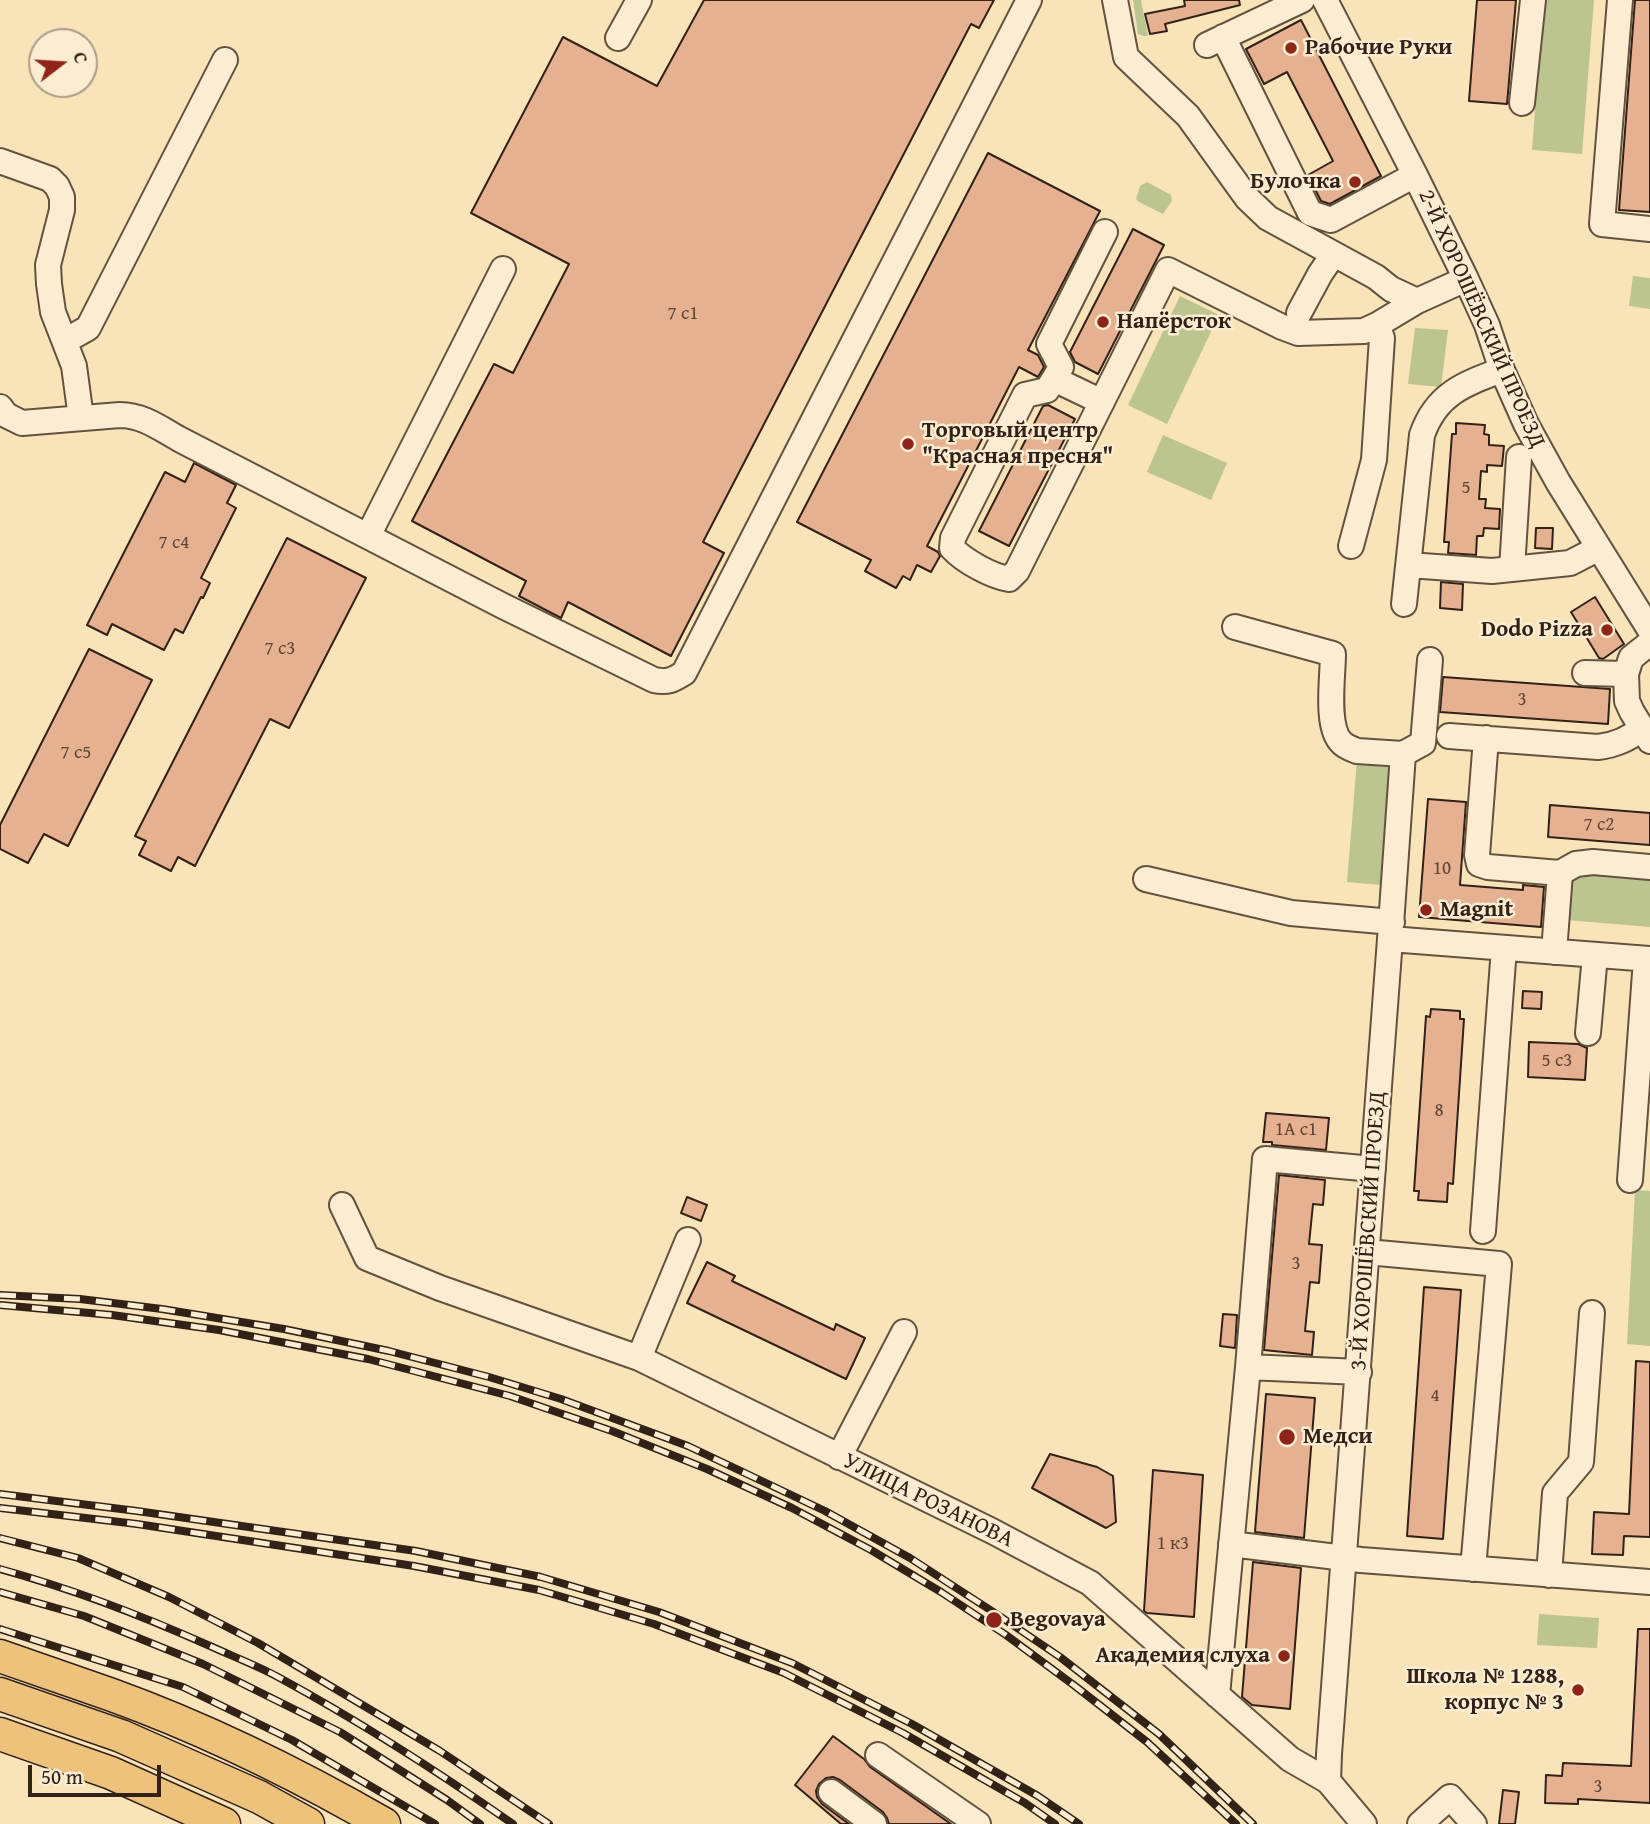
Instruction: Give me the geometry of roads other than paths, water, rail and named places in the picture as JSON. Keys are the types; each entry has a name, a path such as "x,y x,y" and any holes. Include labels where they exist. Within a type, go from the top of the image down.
{"main road":[{"path":"0,1656 113,1695 186,1725 302,1779 384,1824"},
{"path":"0,1694 121,1735 259,1797 308,1824"},
{"path":"0,1734 111,1773 224,1824"}],"street":[{"path":"618,38 639,0"},
{"path":"0,407 6,415 22,423 133,415 145,419 368,536 654,680 674,680 684,673 1029,0"},
{"path":"1115,0 1126,57 1188,116 1247,198 1261,212 1376,277 1391,289 1417,301"},
{"path":"1302,0 1215,41 1310,212 1331,220 1415,175"},
{"name":"2-Й ХОРОШЁВСКИЙ ПРОЕЗД","path":"1325,0 1466,279 1526,425 1541,454 1650,630"},
{"path":"1522,103 1533,0"},
{"path":"1620,0 1602,224 1650,229"},
{"path":"65,341 88,328 225,60"},
{"path":"0,161 50,178 62,197 62,210 48,265 53,312 70,353 76,378 80,418"},
{"path":"1105,232 1049,344 1061,367 1047,390 1025,395 953,538 952,548 960,557 1000,578 1009,579 1017,571 1168,270 1298,333 1364,331 1417,301 1466,279"},
{"path":"1299,313 1333,255"},
{"path":"368,536 503,269"},
{"path":"1351,546 1374,460 1382,338 1377,325"},
{"path":"1404,604 1422,435 1426,422 1443,399 1454,391 1502,370"},
{"path":"1054,379 1102,402"},
{"path":"1512,569 1518,457"},
{"path":"1409,565 1492,571 1570,563 1599,548"},
{"path":"1235,627 1333,654 1333,727 1340,742 1357,751 1403,754 1423,743 1430,660"},
{"path":"1449,736 1598,747 1612,746 1646,735 1628,701 1626,674 1631,658 1650,643"},
{"path":"1585,673 1626,674"},
{"path":"1486,738 1477,855 1479,864 1560,873 1576,864 1594,862 1650,867"},
{"name":"3-Й ХОРОШЁВСКИЙ ПРОЕЗД","path":"1328,1781 1403,754"},
{"path":"1554,952 1560,873"},
{"path":"1146,879 1291,914 1391,931 1504,948 1648,959 1630,1181"},
{"path":"1483,1231 1504,948"},
{"path":"1588,1033 1595,955"},
{"path":"1217,1695 1265,1159 1373,1169"},
{"name":"УЛИЦА РОЗАНОВА","path":"342,1205 367,1258 426,1283 639,1358 992,1531 1090,1583 1290,1759 1328,1781 1364,1824"},
{"path":"639,1358 688,1240"},
{"path":"1367,1252 1499,1264 1473,1569"},
{"path":"1549,1575 1555,1493 1581,1462 1592,1313"},
{"path":"839,1457 904,1332"},
{"path":"1248,1367 1359,1372"},
{"path":"1231,1544 1345,1558 1650,1581"},
{"path":"878,1755 978,1824"},
{"path":"831,1792 874,1824"},
{"path":"1420,1824 1450,1797 1474,1824"}],"railway":[{"path":"0,1295 80,1299 162,1309 284,1329 389,1351 561,1399 688,1446 825,1511 910,1558 998,1615 1060,1657 1159,1734 1253,1824"},
{"path":"0,1305 112,1315 219,1330 368,1359 510,1396 612,1431 707,1469 792,1508 871,1550 1006,1635 1147,1742 1236,1824"},
{"path":"0,1494 416,1551 541,1577 659,1612 792,1663 912,1724 1038,1796 1079,1824"},
{"path":"0,1508 137,1524 414,1566 539,1590 654,1624 784,1673 903,1733 1025,1803 1055,1824"},
{"path":"0,1538 78,1558 169,1597 258,1643 440,1751 549,1824"},
{"path":"0,1569 132,1613 270,1673 397,1747 513,1824"},
{"path":"0,1592 84,1616 203,1664 340,1732 480,1824"},
{"path":"0,1629 183,1687 292,1740 435,1824"}],"place":[{"name":"Рабочие Руки","path":"1291,48"},
{"name":"Булочка","path":"1355,182"},
{"name":"Напёрсток","path":"1103,322"},
{"name":"Торговый центр \"Красная пресня\"","path":"908,444"},
{"name":"Dodo Pizza","path":"1607,630"},
{"name":"Magnit","path":"1426,910"},
{"name":"Медси","path":"1287,1437"},
{"name":"Begovaya","path":"994,1620"},
{"name":"Академия слуха","path":"1284,1656"},
{"name":"Школа № 1288, корпус № 3","path":"1578,1690"}]}
